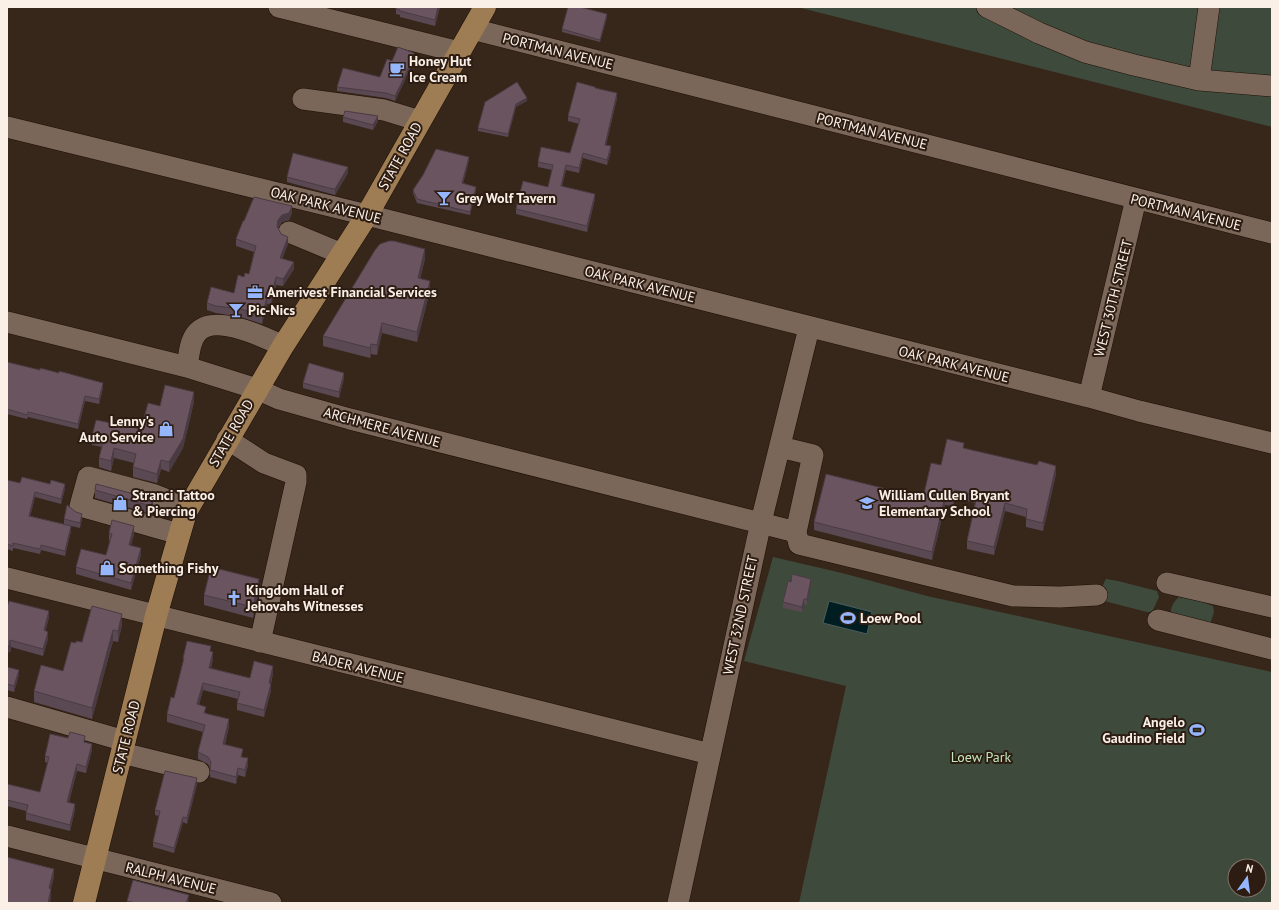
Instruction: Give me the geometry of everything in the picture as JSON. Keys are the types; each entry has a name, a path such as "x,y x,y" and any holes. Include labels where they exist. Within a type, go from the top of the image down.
{"main road":[{"name":"STATE ROAD","path":"84,903 156,616 179,534 188,508 227,439 283,346 367,215 484,7"}],"street":[{"path":"279,7 458,52"},
{"path":"987,7 1085,52 1199,80 1272,86"},
{"path":"1199,80 1209,7"},
{"name":"PORTMAN AVENUE","path":"472,29 1272,234"},
{"path":"303,99 384,110 420,121"},
{"name":"OAK PARK AVENUE","path":"7,127 367,215 810,328 1272,443"},
{"name":"WEST 30TH STREET","path":"1089,397 1136,200"},
{"path":"289,232 342,254"},
{"name":"ARCHMERE AVENUE","path":"7,322 187,367 257,389 279,399 350,420 796,532"},
{"path":"187,367 192,343 196,334 203,328 214,325 246,331 283,346"},
{"name":"WEST 32ND STREET","path":"678,903 760,522 810,328"},
{"path":"227,439 264,463 296,474 296,482 260,642"},
{"path":"780,447 813,455 796,532 799,544 1013,596 1060,597 1097,595"},
{"path":"179,534 80,506 88,477 160,497 188,508"},
{"path":"152,526 160,497"},
{"name":"BADER AVENUE","path":"7,578 710,754"},
{"path":"1167,583 1272,607"},
{"path":"1158,620 1272,649"},
{"path":"7,707 199,772"},
{"name":"RALPH AVENUE","path":"7,836 271,903"}],"green space":[{"path":"797,7 1272,7 1272,127"},
{"name":"Loew Park","path":"773,557 842,573 927,596 1272,672 1272,903 799,903 846,686 744,661"},
{"path":"1106,579 1157,591 1159,597 1152,612 1104,601 1102,590"},
{"path":"1179,597 1199,601 1213,606 1214,612 1209,627 1171,614 1171,609"}],"water":[{"name":"Loew Pool","path":"829,601 872,612 867,634 823,623"}],"building":[{"path":"396,7 438,7 435,20 400,11 396,9"},
{"path":"568,7 580,7 607,14 600,40 562,29"},
{"path":"398,47 414,53 395,96 386,93 337,87 343,68 380,77 387,59 392,61"},
{"path":"517,82 527,98 516,104 508,134 478,128 485,102"},
{"path":"577,82 617,93 605,145 611,146 607,160 583,153 579,168 566,165 561,186 595,194 587,226 516,209 523,181 548,187 553,165 538,162 541,147 570,153 580,119 568,116"},
{"path":"345,111 378,116 373,125 343,117"},
{"path":"436,149 469,157 462,183 476,187 470,212 417,199 413,190 423,175"},
{"path":"293,153 348,167 335,189 329,188 287,177"},
{"path":"254,197 292,206 289,213 282,215 278,220 277,226 281,234 288,237 280,258 294,262 283,279 276,277 271,298 267,297 262,316 241,309 216,306 207,303 211,287 234,293 238,275 244,277 245,273 249,274 256,246 236,239"},
{"path":"389,241 425,249 418,278 430,281 417,332 382,323 377,345 371,344 370,348 323,336 375,250 380,244"},
{"path":"7,362 40,370 40,368 59,373 59,371 103,383 99,399 85,396 78,424 28,412 27,415 7,409"},
{"path":"309,363 344,373 339,392 303,383"},
{"name":"Lenny's Auto Service","path":"165,385 194,392 183,439 169,462 161,460 157,474 133,467 136,454 114,448 111,461 99,458 104,438 92,436 96,420 141,429 148,403 160,406"},
{"name":"William Cullen Bryant Elementary School","path":"947,439 964,443 963,448 1037,465 1039,461 1056,466 1043,523 1026,519 1027,509 1005,503 994,547 967,541 977,496 955,490 953,498 945,497 932,552 814,522 826,474 923,498 931,463 941,465"},
{"path":"22,477 50,484 51,480 65,484 61,499 35,492 29,516 71,526 65,551 41,545 40,549 13,543 13,546 7,544 7,480 20,483"},
{"path":"96,484 153,499 151,506 95,490"},
{"path":"67,505 76,512 82,514 80,523 64,519"},
{"path":"112,520 134,526 129,545 141,548 131,583 76,567 81,549 106,555 112,534 109,533"},
{"path":"211,567 259,579 253,607 204,595"},
{"path":"792,574 811,579 807,599 804,599 802,607 783,602 788,581 791,582"},
{"path":"9,601 49,611 44,630 48,632 43,649 10,640 9,643 11,644 7,646 7,607"},
{"path":"92,606 122,614 118,631 113,630 92,708 34,691 41,665 63,671 71,642 82,642"},
{"path":"187,641 211,646 210,651 213,652 209,668 250,678 254,661 273,666 269,683 271,684 264,710 237,703 240,692 203,683 197,704 206,707 204,713 229,719 223,744 243,749 241,757 248,758 245,770 238,768 236,777 210,770 211,762 208,757 198,752 205,725 167,714 171,697 174,698"},
{"path":"7,667 19,670 14,686 7,684"},
{"path":"70,732 85,736 84,742 92,744 86,767 77,764 67,802 75,804 70,825 26,813 28,805 7,800 7,784 40,792 49,757 45,756 50,734 68,738"},
{"path":"165,771 197,778 187,818 183,817 174,848 153,842 160,811 155,810"},
{"path":"7,857 54,869 49,888 51,889 48,903 7,902"},
{"path":"133,880 189,895 186,903 136,903 127,901"}],"place":[{"name":"Honey Hut Ice Cream","path":"397,69"},
{"name":"Grey Wolf Tavern","path":"444,198"},
{"name":"Amerivest Financial Services","path":"255,292"},
{"name":"Pic-Nics","path":"236,310"},
{"name":"Lenny's Auto Service","path":"166,429"},
{"name":"Stranci Tattoo & Piercing","path":"120,503"},
{"name":"William Cullen Bryant Elementary School","path":"867,503"},
{"name":"Something Fishy","path":"107,568"},
{"name":"Kingdom Hall of Jehovahs Witnesses","path":"234,598"},
{"name":"Loew Pool","path":"848,618"},
{"name":"Angelo Gaudino Field","path":"1197,730"}]}
